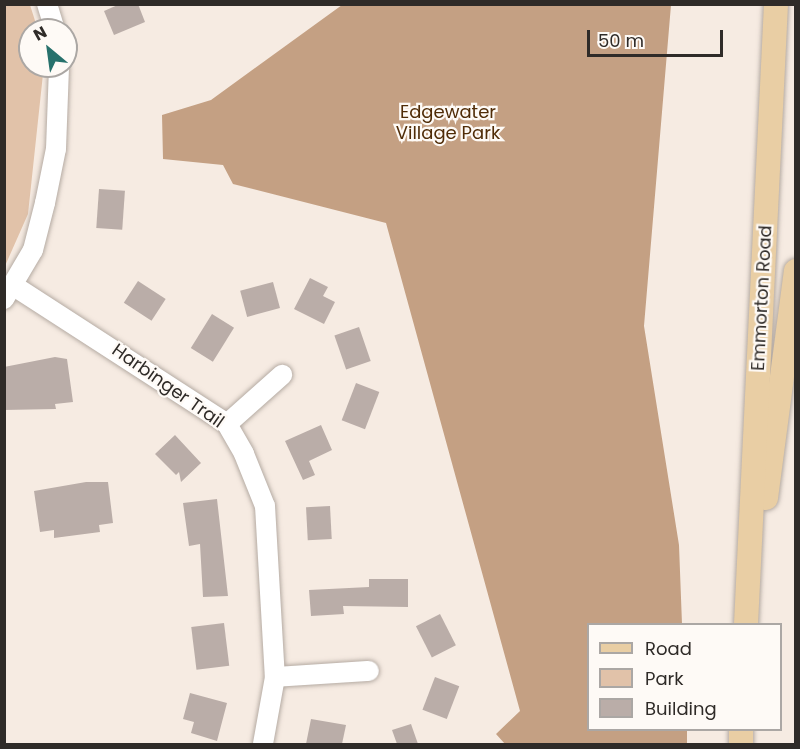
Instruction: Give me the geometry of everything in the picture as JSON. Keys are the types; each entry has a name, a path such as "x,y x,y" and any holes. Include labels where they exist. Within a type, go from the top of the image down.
{"main road":[{"name":"Emmorton Road","path":"746,623 776,4"},
{"name":"Emmorton Road","path":"747,591 764,508 795,271"}],"street":[{"path":"9,292 33,250 45,203 57,149 59,78"},
{"name":"Harbinger Trail","path":"9,292 227,424 266,506 274,677 263,744"},
{"path":"227,424 282,375"},
{"path":"274,677 369,671"}],"green space":[{"path":"5,4 30,5 34,18 18,18 18,78 43,78 28,214 5,266"},
{"name":"Edgewater Village Park","path":"342,5 671,5 644,326 679,545 682,623 587,623 587,731 687,731 687,744 505,744 496,734 520,711 386,223 233,184 223,165 163,159 162,115 211,100"}],"building":[{"path":"120,4 138,4 145,22 114,35 104,11"},
{"path":"99,189 125,191 122,230 96,228"},
{"path":"310,278 328,287 323,296 335,302 324,324 294,309"},
{"path":"138,281 166,299 152,321 124,303"},
{"path":"273,282 280,308 247,317 240,291"},
{"path":"212,314 234,328 213,362 191,348"},
{"path":"359,327 371,361 346,370 334,335"},
{"path":"55,357 67,359 73,402 55,404 56,409 4,410 4,367"},
{"path":"356,383 379,392 365,429 342,420"},
{"path":"321,425 332,450 309,461 315,475 303,480 285,441"},
{"path":"175,435 201,463 181,482 179,472 176,475 155,454"},
{"path":"86,482 108,482 113,523 99,525 100,532 54,538 54,530 40,532 34,491"},
{"path":"217,499 228,596 203,597 200,544 189,546 183,503"},
{"path":"330,506 332,539 308,540 306,507"},
{"path":"369,579 408,579 408,607 343,606 344,614 311,616 309,590 369,587"},
{"path":"440,614 456,645 432,657 416,626"},
{"path":"224,623 229,666 196,670 191,627"},
{"path":"435,677 459,686 447,719 422,710"},
{"path":"190,693 227,703 217,741 191,733 194,722 183,719"},
{"path":"311,719 346,725 342,744 306,744"},
{"path":"411,724 418,744 397,744 392,730"}]}
